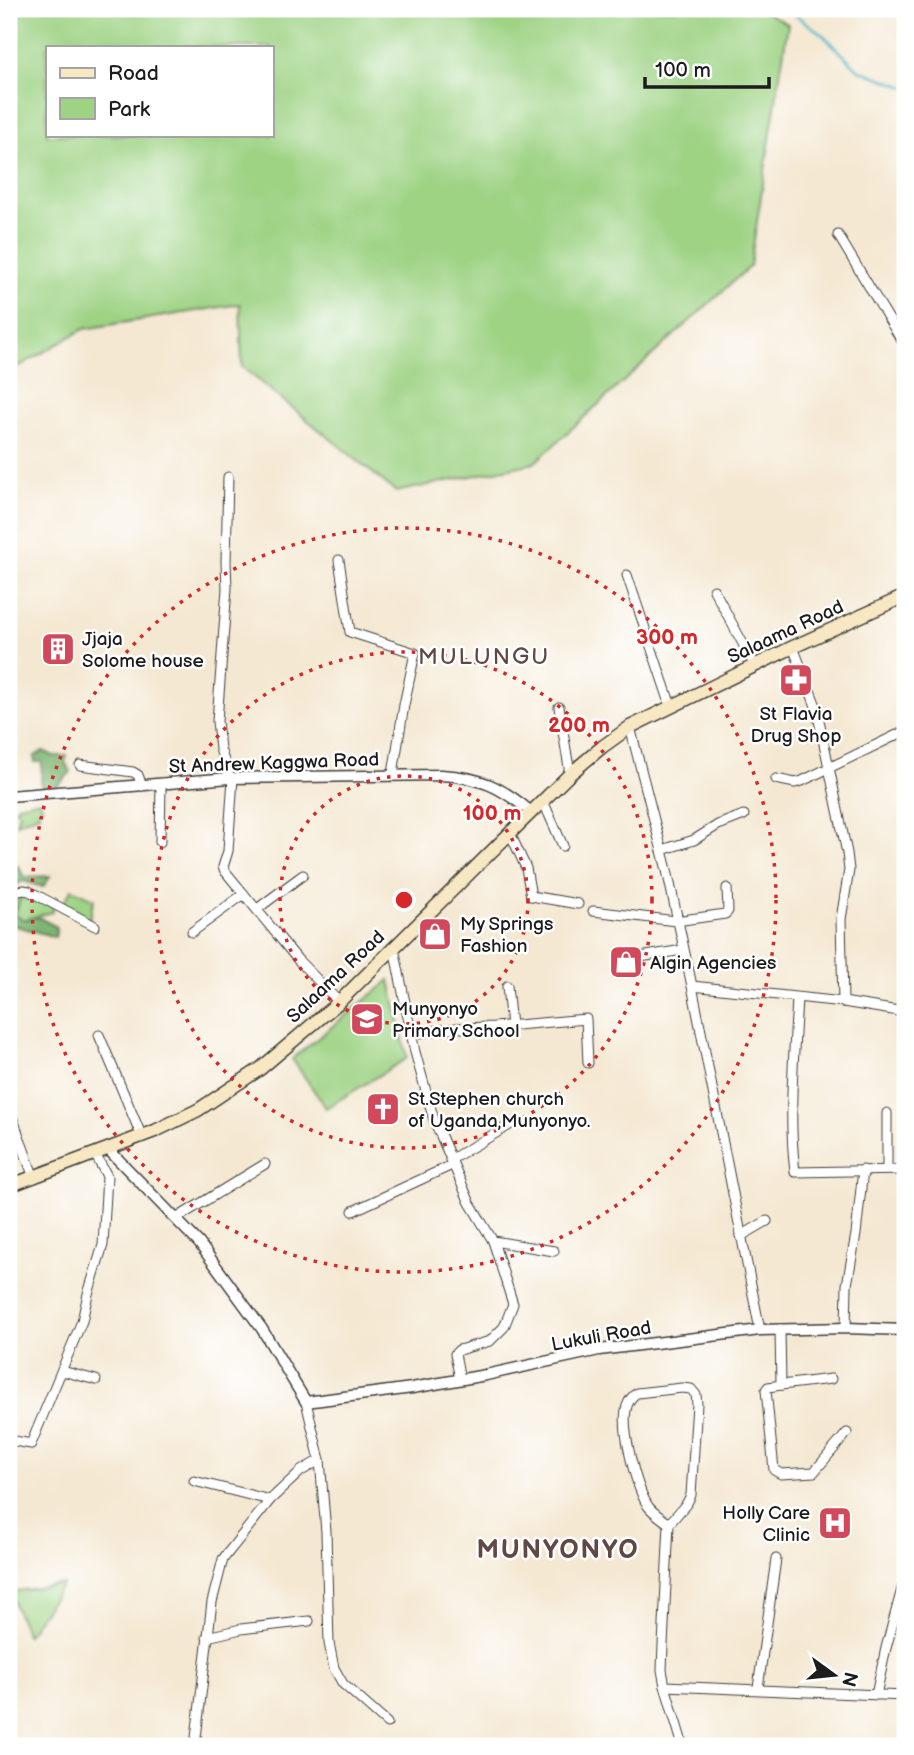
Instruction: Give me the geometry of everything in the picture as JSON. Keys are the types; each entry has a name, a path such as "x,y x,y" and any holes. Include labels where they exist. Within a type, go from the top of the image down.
{"main road":[{"name":"Salaama Road","path":"9,1186 142,1137 198,1110 285,1049 339,1002 570,774 630,727 793,647 905,596"}],"street":[{"path":"838,235 905,346"},
{"path":"228,477 227,587 217,721 223,765 231,778 228,851 223,867 298,960 339,1002"},
{"path":"339,560 350,632 415,653 393,774"},
{"path":"627,575 671,706"},
{"path":"715,590 755,666"},
{"path":"793,647 810,687 849,867 841,919 843,1002"},
{"path":"559,707 570,774"},
{"path":"630,727 662,850 692,986 760,1330"},
{"path":"776,779 795,783 802,781 905,731"},
{"path":"80,765 134,772 142,786"},
{"name":"St Andrew Kaggwa Road","path":"9,796 231,778 448,775 480,780 506,792 531,812"},
{"path":"160,842 161,784"},
{"path":"543,801 564,846"},
{"path":"662,850 694,840 718,825 744,815"},
{"path":"510,833 526,868 531,897 578,904"},
{"path":"257,909 303,875"},
{"path":"593,911 676,921 725,914 728,911 727,888"},
{"path":"9,894 29,891 95,926"},
{"path":"192,932 244,894"},
{"path":"394,948 411,1034 434,1120 470,1203 493,1241 513,1304 504,1327 490,1341 459,1350 456,1354 460,1379"},
{"path":"634,958 684,950"},
{"path":"507,986 511,1026"},
{"path":"692,986 843,1002 905,1012"},
{"path":"797,999 792,1101 795,1172 905,1170"},
{"path":"411,1034 586,1019 588,1063"},
{"path":"99,1035 142,1137"},
{"path":"9,1108 34,1178"},
{"path":"887,1113 887,1170"},
{"path":"353,1211 451,1162 513,1124"},
{"path":"108,1149 199,1243 262,1329 306,1402 320,1460 326,1532 329,1643 334,1668 343,1684 387,1723"},
{"path":"9,1440 31,1444 82,1321 103,1245 107,1176 95,1154"},
{"path":"177,1218 265,1164"},
{"path":"846,1328 847,1285 863,1170"},
{"path":"741,1236 767,1221"},
{"path":"493,1241 554,1251"},
{"path":"780,1329 781,1385"},
{"name":"Lukuli Road","path":"306,1402 412,1388 599,1350 760,1330 905,1330"},
{"path":"62,1371 96,1380"},
{"path":"831,1379 768,1387 766,1390 776,1472 814,1472 847,1433"},
{"path":"669,1524 650,1508 641,1492 632,1457 626,1413 632,1396 637,1393 682,1388 691,1390 696,1395 693,1485 687,1503 669,1524 662,1670 683,1746"},
{"path":"195,1746 212,1602 223,1559 270,1500 301,1471 320,1460"},
{"path":"194,1481 270,1500"},
{"path":"758,1688 776,1559"},
{"path":"876,1695 905,1578"},
{"path":"207,1637 241,1629 309,1621"},
{"path":"665,1686 905,1696"}],"green space":[{"path":"9,9 760,9 788,24 750,266 534,463 396,492 242,367 240,304 84,329 9,372"},
{"path":"43,751 54,756 67,756 65,762 71,772 57,786 41,788 42,762 35,762 34,757"},
{"path":"40,800 42,807 39,814 16,823 19,813 15,809 18,805"},
{"path":"18,866 24,877 50,876 43,887 23,881 9,889 13,876 9,873 9,868"},
{"path":"72,889 94,899 89,920 62,905"},
{"path":"23,890 54,905 52,912 23,920 15,915"},
{"path":"23,890 15,915 24,920 38,917 57,927 55,937 9,924 9,895"},
{"path":"390,980 407,1058 326,1108 292,1059"},
{"path":"63,1584 27,1635 9,1592"}],"waterway":[{"path":"787,9 822,34 859,70 905,87"}],"place":[{"name":"Jjaja Solome house","path":"58,649"},
{"name":"St Flavia Drug Shop","path":"796,680"},
{"name":"My Springs Fashion","path":"435,934"},
{"name":"Algin Agencies","path":"626,962"},
{"name":"Munyonyo Primary School","path":"367,1019"},
{"name":"St.Stephen church of Uganda,Munyonyo.","path":"383,1109"},
{"name":"Holly Care Clinic","path":"835,1523"}],"district":[{"name":"MULUNGU","path":"484,656"},
{"name":"MUNYONYO","path":"558,1549"}]}
